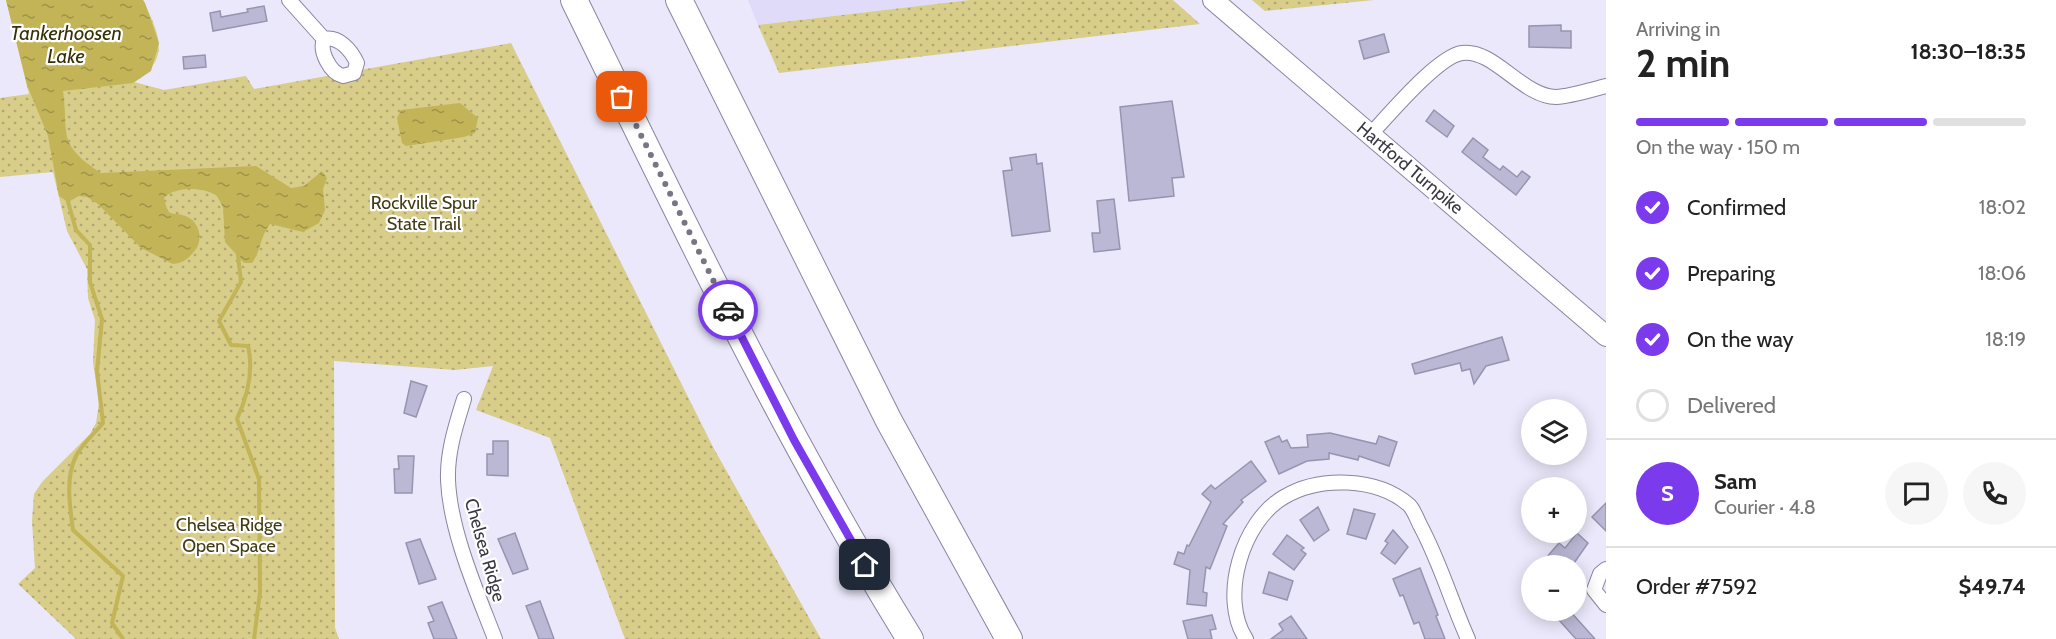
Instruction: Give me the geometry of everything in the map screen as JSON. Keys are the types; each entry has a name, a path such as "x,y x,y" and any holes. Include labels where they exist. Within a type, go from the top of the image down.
{"highway":[{"path":"574,0 789,431 910,639"},
{"path":"679,0 889,421 1009,639"}],"main road":[{"name":"Hartford Turnpike","path":"1213,0 1606,336"}],"street":[{"path":"289,0 324,39"},
{"path":"1370,135 1444,60 1462,52 1482,56 1527,86 1555,97 1606,86"},
{"name":"Chelsea Ridge","path":"464,399 452,437 448,480 455,522 495,639"},
{"path":"1246,639 1242,633 1234,600 1238,558 1256,524 1283,497 1330,481 1374,485 1410,506 1437,556 1468,639"},
{"path":"1606,569 1600,574 1594,590 1606,605"}],"shaded area":[{"path":"748,0 970,0 758,25"}],"green space":[{"path":"6,0 143,0 157,35 158,55 146,73 134,82 164,90 246,76 254,89 511,43 713,447 821,639 625,639 550,438 476,410 493,366 455,370 334,361 335,628 339,639 76,639 18,584 35,568 32,521 34,494 42,482 90,434 96,423 99,403 93,362 95,320 88,298 87,269 67,231 53,172 0,177 0,98 29,94"},
{"path":"970,0 1173,0 1200,24 779,73 758,25"},
{"path":"1252,0 1374,0 1265,11"}],"water":[{"name":"Tankerhoosen Lake","path":"6,0 143,0 145,3 159,43 151,71 133,83 63,91 67,138 77,154 101,173 256,166 291,188 304,186 322,171 327,178 323,189 325,210 319,223 303,232 270,224 252,263 244,263 225,242 223,207 217,196 205,191 190,189 175,191 164,198 168,210 192,220 198,229 199,239 196,249 189,257 173,264 141,248 98,204 87,197 79,196 68,202 59,196 48,136 27,85"},
{"path":"460,103 478,118 475,133 464,137 406,146 402,143 397,118 401,110"}],"building":[{"path":"264,6 267,21 213,31 210,13 220,11 221,17 248,12 247,9"},
{"path":"1561,25 1561,31 1571,31 1571,48 1529,47 1529,26"},
{"path":"1384,34 1389,52 1364,59 1359,41"},
{"path":"205,55 206,67 184,69 183,57"},
{"path":"1172,101 1184,177 1172,178 1174,196 1129,201 1120,107"},
{"path":"1434,110 1454,126 1447,137 1426,121"},
{"path":"1473,138 1488,150 1483,157 1500,170 1503,166 1517,177 1522,171 1530,177 1516,195 1462,152"},
{"path":"1036,154 1037,164 1042,163 1050,231 1012,236 1003,171 1012,170 1010,158"},
{"path":"1114,199 1120,249 1094,252 1092,233 1100,233 1097,201"},
{"path":"1502,337 1509,360 1486,366 1474,384 1470,369 1462,371 1460,363 1415,374 1412,364"},
{"path":"411,381 427,386 416,417 404,413"},
{"path":"1330,433 1376,444 1379,436 1397,442 1389,466 1359,456 1358,460 1329,453 1329,459 1307,461 1279,474 1265,442 1279,436 1282,442 1287,440 1291,448 1308,447 1307,435"},
{"path":"493,441 508,441 508,476 487,475 487,454 493,454"},
{"path":"398,456 414,456 412,493 395,493 394,469 399,469"},
{"path":"1251,461 1266,481 1241,500 1243,502 1223,524 1227,526 1210,569 1206,567 1203,592 1207,593 1206,606 1187,604 1190,570 1174,564 1178,552 1184,554 1187,545 1189,546 1211,502 1202,494 1211,485 1215,489"},
{"path":"1606,503 1606,531 1592,517"},
{"path":"1318,507 1329,530 1314,541 1300,520"},
{"path":"1354,509 1375,514 1366,539 1347,534"},
{"path":"1393,530 1408,547 1395,564 1381,553 1388,543 1385,541"},
{"path":"515,533 528,569 513,574 498,539"},
{"path":"1287,535 1304,548 1301,550 1306,554 1294,570 1273,554"},
{"path":"420,539 436,579 419,584 406,543"},
{"path":"1559,543 1565,548 1569,543 1588,543 1580,555 1549,555"},
{"path":"1420,568 1445,639 1425,639 1419,622 1414,624 1403,595 1400,596 1393,579"},
{"path":"1269,572 1293,581 1287,600 1263,593"},
{"path":"540,601 554,639 539,639 526,606"},
{"path":"442,602 457,639 434,639 428,623 434,621 428,607"},
{"path":"1212,615 1216,629 1210,630 1212,639 1188,639 1183,621"},
{"path":"1291,616 1307,639 1271,639 1283,630 1279,624"},
{"path":"1560,621 1579,621 1595,639 1576,639"}],"waterway":[{"path":"67,198 76,230 90,245 90,282 102,319 97,371 103,423 76,456 70,474 69,493 73,530 123,576 112,623 123,639"},
{"path":"238,255 241,282 219,321 231,345 248,346 250,355 249,383 237,419 259,479 260,592 254,639"}],"way so far":[{"path":"622,97 728,310"}],"route":[{"path":"728,310 794,440 865,565"}],"park label":[{"name":"Rockville Spur State Trail","path":"424,213"},
{"name":"Chelsea Ridge Open Space","path":"229,535"}]}
